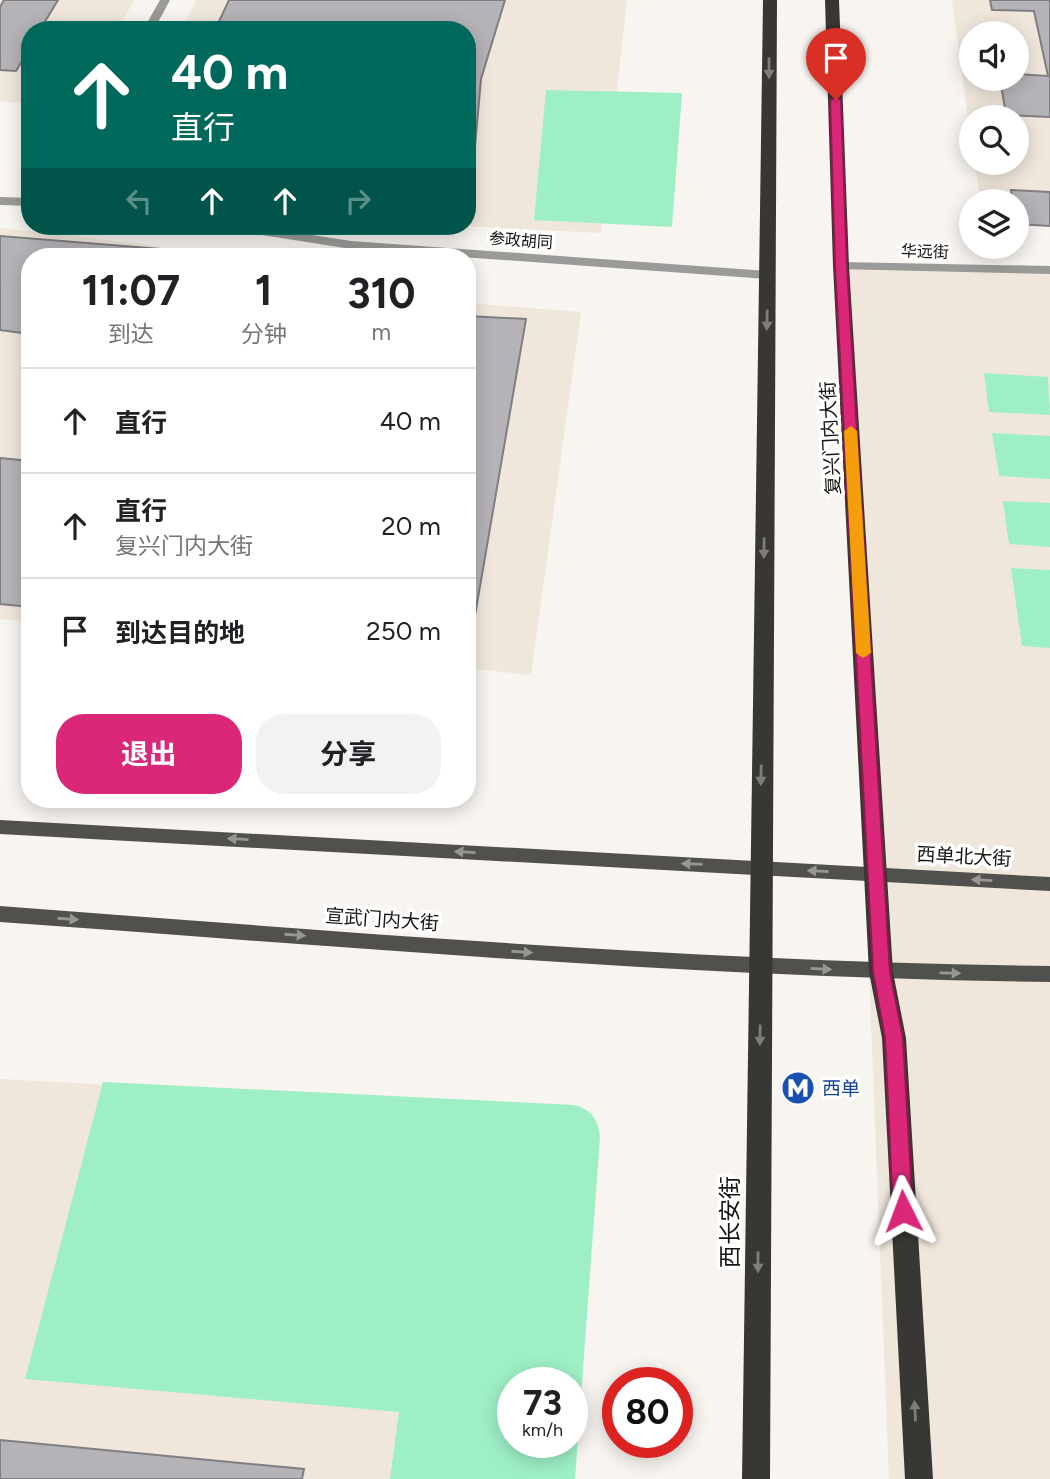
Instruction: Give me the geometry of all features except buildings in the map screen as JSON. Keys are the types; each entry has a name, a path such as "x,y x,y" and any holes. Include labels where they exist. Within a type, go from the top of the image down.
{"highway":[{"path":"760,867 770,0"},
{"name":"复兴门内大街","path":"832,0 841,266 881,972"},
{"name":"西长安街","path":"756,1479 760,867"},
{"path":"881,972 894,1038 919,1479"}],"main road":[{"path":"0,827 760,867"},
{"name":"西单北大街","path":"760,867 1050,884"},
{"name":"宣武门内大街","path":"0,914 881,972"},
{"path":"881,972 1050,974"}],"street":[{"path":"153,21 165,0"},
{"path":"0,201 21,202"},
{"name":"参政胡同","path":"288,235 351,245 393,248"},
{"name":"参政胡同","path":"476,254 768,275"},
{"name":"华远街","path":"841,266 1050,270"}],"shaded area":[{"path":"0,0 135,0 122,21 21,21 21,103 0,101"},
{"path":"196,0 627,0 601,233 476,227 476,21 186,21"},
{"path":"952,0 1050,0 1050,223 1029,222 1029,189 978,189 977,175 1029,175 1029,105 966,105 964,91 1029,91 1029,21 959,21 959,51"},
{"path":"0,228 21,230 21,235 63,235 159,248 21,248 21,621 0,619"},
{"path":"841,266 1050,268 1050,1479 889,1479"},
{"path":"476,304 581,312 531,675 476,669"},
{"path":"0,1079 548,1108 515,1367 497,1367 497,1458 533,1458 560,1479 0,1479"}],"green space":[{"path":"546,90 682,93 672,227 534,220"},
{"path":"984,373 1048,377 1050,415 989,412"},
{"path":"992,433 1050,436 1050,479 999,476"},
{"path":"1003,501 1050,503 1050,547 1009,544"},
{"path":"1011,568 1050,570 1050,648 1022,646"},
{"path":"103,1082 574,1105 589,1112 595,1120 600,1137 583,1367 497,1367 497,1458 577,1458 575,1479 390,1479 399,1412 25,1379"}],"slow traffic":[{"path":"851,431 863,653"}],"place":[{"name":"西单","path":"798,1088"}],"route":[{"path":"836,100 841,266 881,972 894,1038 903,1211"}]}
